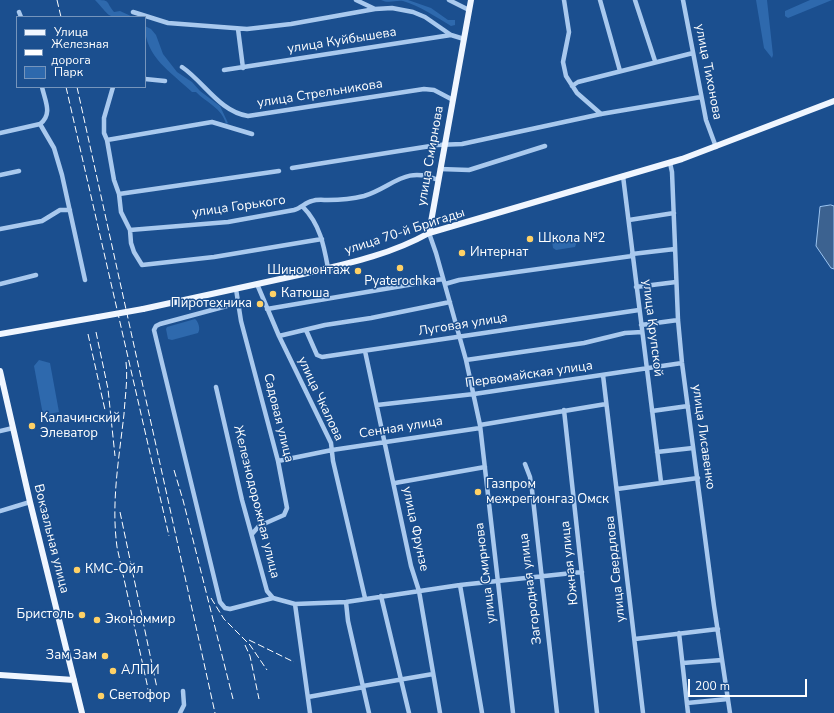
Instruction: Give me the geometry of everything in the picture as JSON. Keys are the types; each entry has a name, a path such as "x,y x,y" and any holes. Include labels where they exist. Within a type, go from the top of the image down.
{"main road":[{"name":"улица Смирнова","path":"429,233 471,0"},
{"name":"улица 70-й Бригады","path":"0,334 143,309 328,268 396,249 429,233 670,163 716,147 834,101"},
{"name":"Вокзальная улица","path":"0,371 30,502 82,713"},
{"path":"0,675 74,680"}],"street":[{"path":"356,0 376,9"},
{"path":"449,0 469,10"},
{"path":"564,0 569,32 563,62 566,76 582,98 601,114"},
{"path":"600,0 620,71"},
{"path":"635,0 656,61"},
{"name":"улица Тихонова","path":"683,0 701,97 708,128 716,147"},
{"path":"146,16 168,23 238,29 291,24 376,9 392,8 413,12 436,23 451,35"},
{"path":"133,12 146,16"},
{"path":"238,29 243,68"},
{"name":"улица Куйбышева","path":"224,70 451,35 464,38"},
{"path":"572,86 578,82 656,61 693,54"},
{"name":"улица Стрельникова","path":"182,67 193,75 225,106 248,116 424,89 434,90 453,100"},
{"path":"146,79 165,81"},
{"path":"0,133 40,124 46,120 48,112 42,88"},
{"path":"113,88 104,118 104,133 107,140 114,180 119,194 122,212 130,230 131,243 134,252 142,265 221,256 322,239"},
{"path":"292,168 444,144 462,144 601,114 701,97"},
{"path":"107,140 212,122 252,134"},
{"path":"40,124 54,148 70,210 85,280"},
{"path":"440,169 469,170 545,146"},
{"name":"улица Лисавенко","path":"670,163 674,213 678,320 682,363 730,713"},
{"path":"0,175 19,171"},
{"path":"119,194 279,171"},
{"name":"улица Горького","path":"130,230 228,222 303,207 312,201 342,200 364,195 410,175 422,174 438,180"},
{"name":"улица Крупской","path":"623,176 661,482"},
{"path":"303,207 310,214 322,239 328,268"},
{"path":"0,229 42,221 60,210 70,210"},
{"path":"629,220 674,213"},
{"name":"улица Смирнова","path":"429,233 466,360 480,427 513,713"},
{"path":"267,309 675,248"},
{"path":"0,284 36,275"},
{"path":"636,287 676,282"},
{"name":"улица Чкалова","path":"257,284 278,336 318,415 332,450 333,461 365,598"},
{"name":"Садовая улица","path":"236,289 238,303 285,492 286,512 281,517 259,526 252,534"},
{"path":"278,336 325,325 371,318 450,302"},
{"path":"238,303 160,324 156,326 154,330 220,602 225,608 230,609 273,598"},
{"name":"Луговая улица","path":"306,330 319,357 639,310"},
{"path":"641,325 678,320"},
{"path":"466,360 584,343 625,333 642,332"},
{"name":"улица Фрунзе","path":"365,351 395,483 411,566 419,591 440,713"},
{"name":"Первомайская улица","path":"378,405 474,394 682,363"},
{"name":"улица Свердлова","path":"603,375 643,713"},
{"name":"Железнодорожная улица","path":"216,387 267,591 273,598 294,604 346,602 460,585 540,575 582,572"},
{"name":"Сенная улица","path":"278,461 332,450 386,443 480,427 564,410 606,404"},
{"path":"652,411 688,406"},
{"name":"Южная улица","path":"564,410 597,713"},
{"path":"0,432 13,428"},
{"path":"657,452 693,448"},
{"name":"Загородная улица","path":"525,464 530,476 532,490 540,575 557,713"},
{"path":"395,483 484,467"},
{"path":"617,489 698,478"},
{"path":"0,511 30,502"},
{"path":"460,585 482,713"},
{"path":"381,596 409,713"},
{"path":"346,602 348,621 369,713"},
{"path":"294,604 310,713"},
{"path":"634,639 718,629"},
{"path":"679,633 688,713"},
{"path":"683,663 722,660"},
{"path":"308,697 433,674"},
{"path":"180,713 184,705 183,691"},
{"path":"687,703 728,699"}],"green space":[{"path":"95,0 106,1 114,12 120,11 131,16 110,16"},
{"path":"381,0 408,0 431,8 448,20 455,20 455,25 451,26 415,5 403,1 387,2"},
{"path":"756,0 767,0 773,55 772,58 764,48"},
{"path":"810,0 832,0 788,18 785,16 785,11"},
{"path":"146,26 151,29 156,35 163,54 177,72 192,82 200,91 220,106 228,123 226,124 224,118 214,106 196,92 192,92 168,71 149,47 146,37"},
{"path":"573,235 575,237 575,247 556,250 553,248 553,238"},
{"path":"195,319 199,325 198,333 172,340 168,339 167,327"},
{"path":"39,360 50,363 59,412 43,415 34,366"}],"shaded area":[{"path":"831,205 834,206 834,269 831,268 816,246 820,207"}],"railway":[{"path":"57,0 61,16"},
{"path":"66,88 169,536"},
{"path":"77,88 215,713"},
{"path":"96,332 108,389 115,456"},
{"path":"88,334 105,410"},
{"path":"126,362 127,375 124,414 115,497 115,530 117,547 149,693"},
{"path":"174,470 183,500 233,699"},
{"path":"120,512 157,688"},
{"path":"211,598 224,619 250,645 267,670"},
{"path":"249,640 294,662"},
{"path":"245,645 250,656 259,699"}],"place":[{"name":"Школа №2","path":"530,239"},
{"name":"Интернат","path":"462,253"},
{"name":"Pyaterochka","path":"400,268"},
{"name":"Шиномонтаж","path":"358,271"},
{"name":"Катюша","path":"273,294"},
{"name":"Пиротехника","path":"260,304"},
{"name":"Калачинский Элеватор","path":"32,426"},
{"name":"Газпром межрегионгаз Омск","path":"478,492"},
{"name":"КМС-Ойл","path":"77,570"},
{"name":"Бристоль","path":"82,615"},
{"name":"Экономмир","path":"97,620"},
{"name":"Зам Зам","path":"105,656"},
{"name":"АЛПИ","path":"113,671"},
{"name":"Светофор","path":"101,696"}]}
